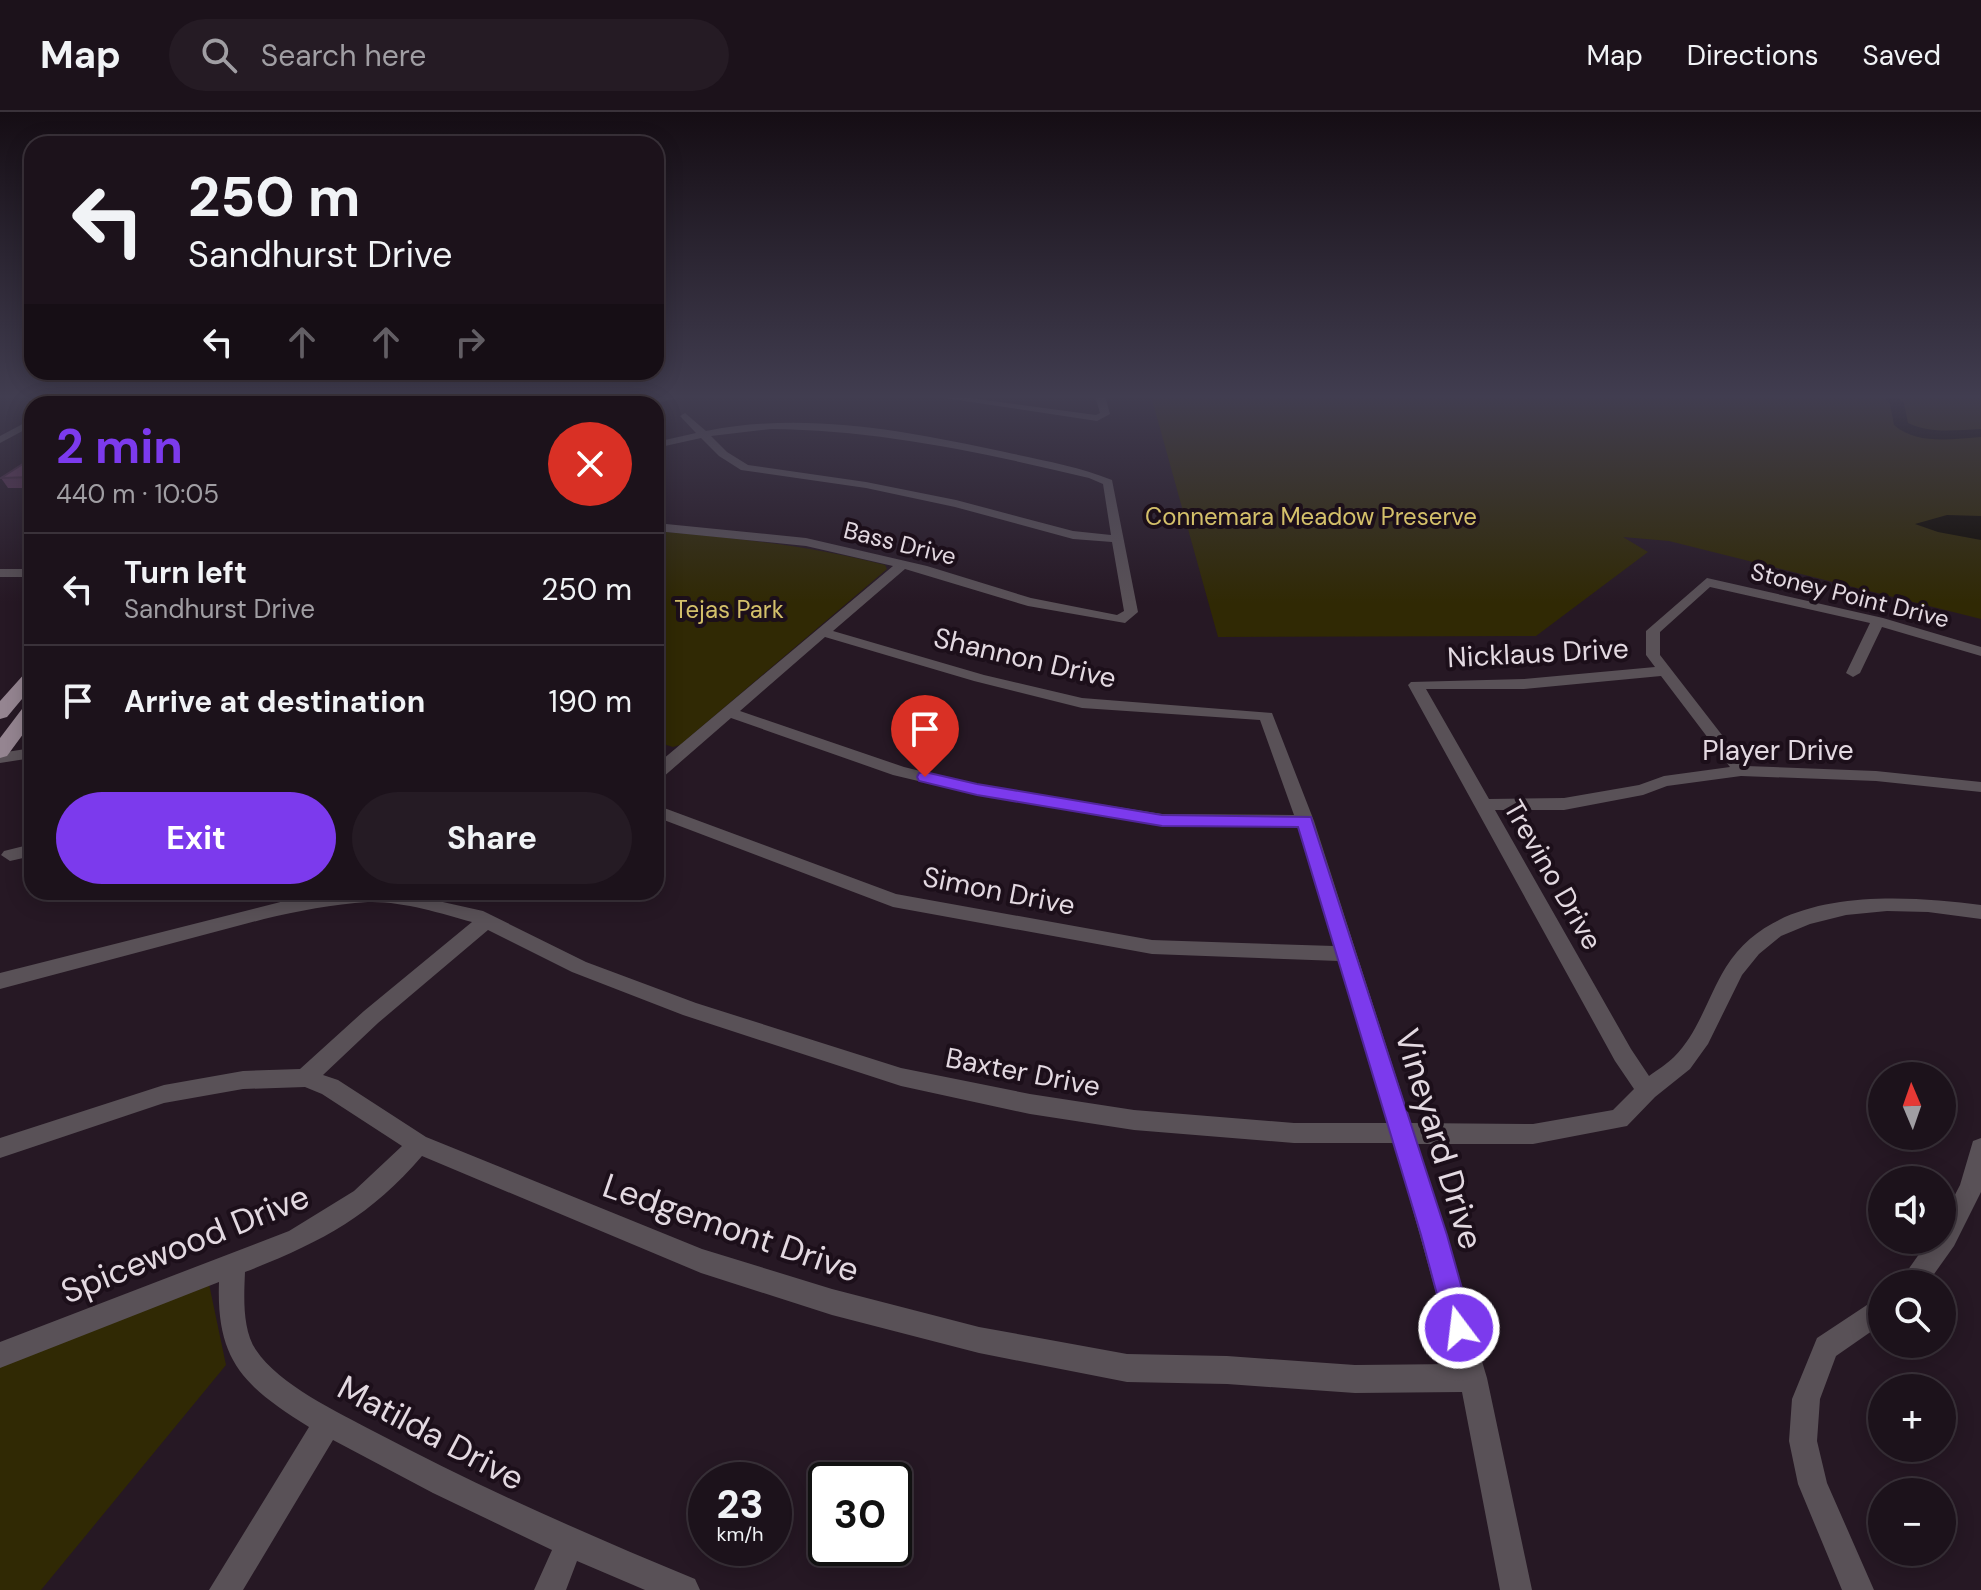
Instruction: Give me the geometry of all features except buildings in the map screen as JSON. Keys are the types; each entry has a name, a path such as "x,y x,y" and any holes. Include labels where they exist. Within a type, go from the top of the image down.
{"main road":[{"path":"0,713 24,685"},
{"path":"0,752 24,720"}],"street":[{"path":"740,465 866,485 956,504 1073,535 1118,539 1108,482 1040,465"},
{"name":"Bass Drive","path":"664,528 806,542 903,564 1028,602 1115,620 1128,617 1131,612 1118,539"},
{"path":"664,767 903,564"},
{"path":"0,573 24,573"},
{"name":"Stoney Point Drive","path":"1663,671 1653,655 1653,631 1707,582 1878,621 1981,652"},
{"path":"1853,673 1878,621"},
{"name":"Shannon Drive","path":"823,632 979,678 1082,703 1266,716"},
{"path":"1663,671 1741,771"},
{"name":"Nicklaus Drive","path":"1416,685 1524,684 1663,671"},
{"name":"Trevino Drive","path":"1416,685 1623,1055 1647,1090"},
{"path":"729,712 899,771 977,790 1162,820 1305,821"},
{"name":"Vineyard Drive","path":"1266,716 1305,821 1434,1235 1473,1378 1516,1590"},
{"path":"0,758 24,754"},
{"name":"Player Drive","path":"1481,805 1568,803 1643,790 1664,781 1741,771 1876,776 1981,787"},
{"name":"Simon Drive","path":"664,814 893,900 1152,947 1346,954"},
{"path":"10,855 24,852"},
{"name":"Baxter Drive","path":"0,981 320,900"},
{"name":"Baxter Drive","path":"408,900 487,920 579,967 620,983 690,1009 901,1077 1030,1104 1134,1120 1294,1133 1401,1134 1533,1134 1619,1119 1647,1090 1682,1063 1700,1038 1734,970 1752,949 1774,931 1805,918 1846,908 1887,904 1928,905 1981,912"},
{"path":"305,1078 371,1017 487,920"},
{"name":"Ledgemont Drive","path":"0,1148 164,1094 243,1080 305,1078 330,1087 418,1144 701,1261 832,1302 979,1340 1127,1368 1227,1370 1355,1379 1473,1378"},
{"name":"Spicewood Drive","path":"0,1355 297,1240 329,1224 368,1196 418,1144"},
{"path":"1923,1270 1940,1249 1967,1195 1981,1148"},
{"name":"Matilda Drive","path":"233,1264 230,1297 246,1359 280,1391 328,1423 440,1483 569,1545 684,1590"},
{"path":"1858,1590 1813,1484 1803,1441 1806,1399 1826,1347 1868,1318"},
{"path":"225,1590 328,1423"},
{"path":"550,1590 569,1545"}],"green space":[{"name":"Connemara Meadow Preserve","path":"1170,465 1981,465 1981,619 1669,541 1623,537 1648,552 1536,636 1218,637"},
{"name":"Tejas Park","path":"664,532 800,547 885,565 887,569 680,745 664,744"},
{"path":"209,1284 226,1365 41,1590 0,1590 0,1366"}],"shaded area":[{"path":"1947,515 1981,516 1981,540 1915,524"}],"route":[{"path":"925,777 977,790 1162,820 1237,823 1305,821 1434,1235 1459,1328"}]}
